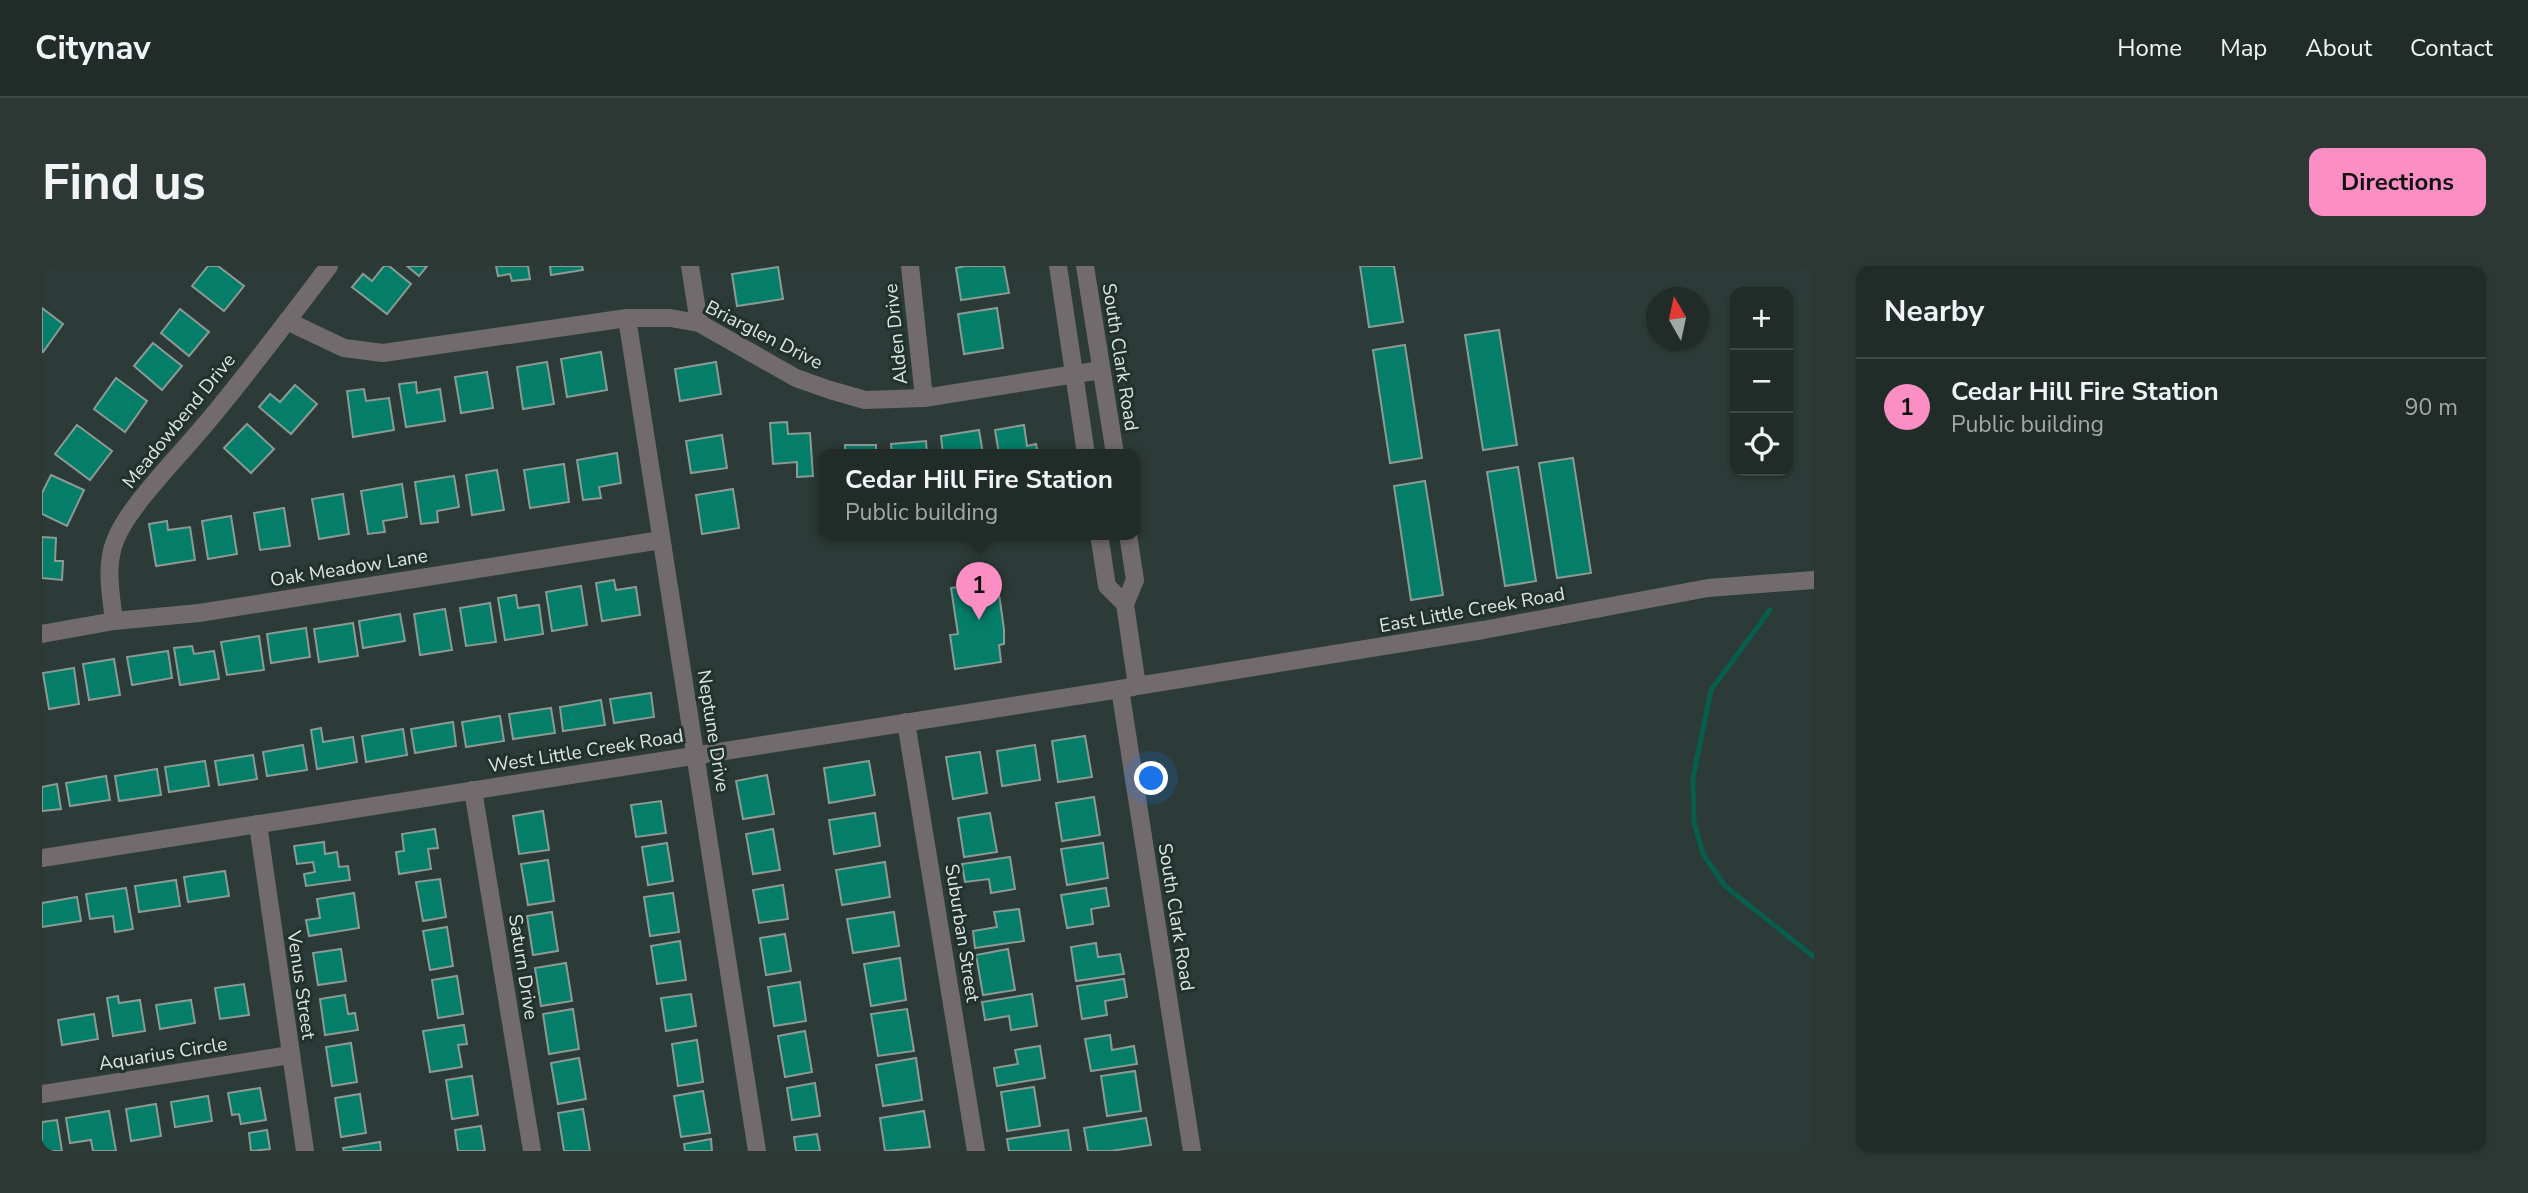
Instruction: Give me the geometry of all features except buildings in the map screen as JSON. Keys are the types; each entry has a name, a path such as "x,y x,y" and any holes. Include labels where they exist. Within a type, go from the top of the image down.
{"street":[{"name":"Meadowbend Drive","path":"114,621 110,555 116,538 139,504 329,266"},
{"path":"690,266 699,323"},
{"name":"Alden Drive","path":"910,266 924,398"},
{"path":"1058,266 1085,449"},
{"name":"South Clark Road","path":"1085,266 1114,449"},
{"name":"Briarglen Drive","path":"287,321 344,348 383,353 627,318 670,318 699,323 796,377 865,400 924,398 1101,370"},
{"name":"Neptune Drive","path":"627,318 757,1151"},
{"name":"Oak Meadow Lane","path":"42,634 114,621 199,613 661,540"},
{"name":"South Clark Road","path":"1100,540 1107,586 1125,604"},
{"name":"South Clark Road","path":"1129,540 1135,580 1125,604 1128,688 1192,1151"},
{"name":"East Little Creek Road","path":"1128,688 1483,630 1708,588 1814,580"},
{"name":"West Little Creek Road","path":"42,858 1128,688"},
{"name":"Suburban Street","path":"906,722 976,1151"},
{"name":"Saturn Drive","path":"473,790 532,1151"},
{"name":"Venus Street","path":"258,824 305,1151"},
{"name":"Aquarius Circle","path":"42,1094 290,1055"}],"waterway":[{"path":"1770,610 1711,690 1693,778 1694,822 1703,854 1725,886 1814,957"}],"place":[{"name":"Cedar Hill Fire Station","path":"979,620"}]}
